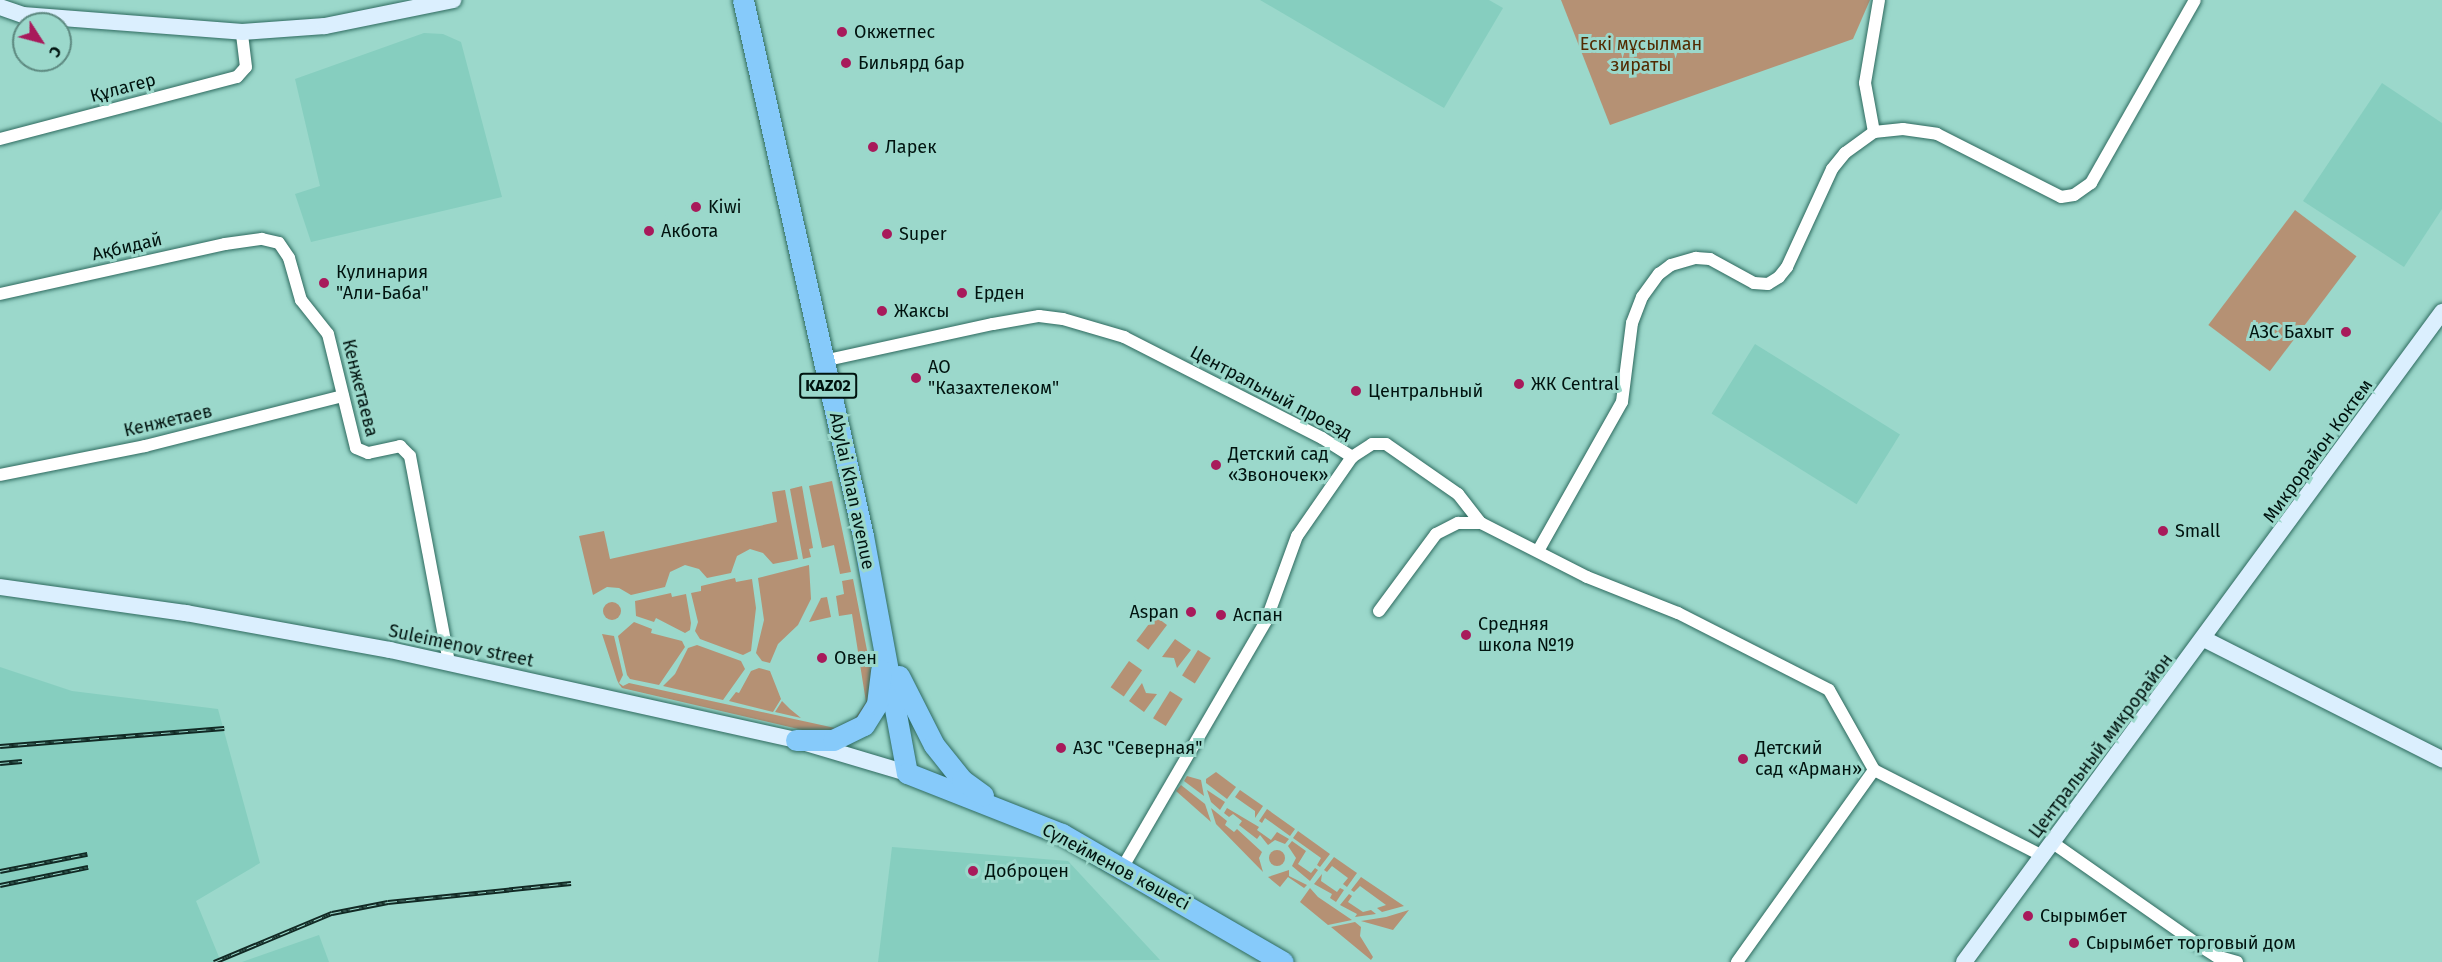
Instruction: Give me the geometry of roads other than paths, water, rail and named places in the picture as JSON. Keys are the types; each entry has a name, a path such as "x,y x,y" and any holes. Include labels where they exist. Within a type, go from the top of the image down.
{"highway":[{"path":"726,0 757,61"},
{"name":"Abylai Khan avenue","path":"743,0 880,621 907,773"},
{"path":"796,740 842,738 869,719 881,685 880,621"},
{"name":"KАZ02","path":"880,621 911,705 948,764 974,790 1038,825"},
{"name":"Сүлейменов көшесі","path":"907,773 1038,825 1123,867 1283,962"}],"street":[{"path":"0,7 23,15 242,32 325,26 453,0"},
{"path":"1874,132 1865,82 1879,0"},
{"path":"1538,551 1622,402 1632,323 1655,279 1671,265 1696,258 1710,259 1754,283 1768,284 1779,277 1788,267 1832,169 1845,153 1874,132 1923,131 1953,139 2061,197 2074,195 2091,183 2195,0"},
{"name":"Құлагер","path":"0,139 237,77 246,63 242,32"},
{"name":"Ақбидай","path":"0,294 262,239"},
{"name":"Кенжетаева","path":"262,239 272,239 285,249 297,292 328,334 356,448 368,453 400,446 410,456 449,663"},
{"name":"Микрорайон Коктем","path":"2204,639 2442,312"},
{"name":"Центральный проезд","path":"823,361 993,324 1039,316 1063,319 1124,337 1322,438 1352,457 1297,536 1266,621 1123,867"},
{"name":"Кенжетаев","path":"0,475 146,446 343,396"},
{"path":"1352,457 1372,444 1386,444 1458,494 1481,523 1587,577 1678,613 1829,690 1874,770 1737,962"},
{"path":"1379,611 1436,534 1458,523 1481,523"},
{"name":"Suleimenov street","path":"0,587 238,621 449,663 796,740 907,773"},
{"path":"2204,639 2442,759"},
{"name":"Центральный микрорайон","path":"1964,962 2204,639"},
{"name":"Центральный микрорайон","path":"1874,770 2048,850"},
{"path":"2048,850 2208,951 2238,962"}],"railway":[{"path":"0,746 224,728"},
{"path":"0,763 22,761"},
{"path":"0,871 87,854"},
{"path":"0,885 88,867"},
{"path":"214,962 332,913 388,902 571,883"}],"place":[{"name":"Окжетпес","path":"842,32"},
{"name":"Бильярд бар","path":"846,63"},
{"name":"Ларек","path":"873,147"},
{"name":"Kiwi","path":"696,207"},
{"name":"Акбота","path":"649,231"},
{"name":"Super","path":"887,234"},
{"name":"Кулинария \"Али-Баба\"","path":"324,283"},
{"name":"Ерден","path":"962,293"},
{"name":"Жаксы","path":"882,311"},
{"name":"АЗС Бахыт","path":"2346,332"},
{"name":"АО \"Казахтелеком\"","path":"916,378"},
{"name":"ЖК Central","path":"1519,384"},
{"name":"Центральный","path":"1356,391"},
{"name":"Детский сад «Звоночек»","path":"1216,465"},
{"name":"Small","path":"2163,531"},
{"name":"Aspan","path":"1191,612"},
{"name":"Аспан","path":"1221,615"},
{"name":"Средняя школа №19","path":"1466,635"},
{"name":"Овен","path":"822,658"},
{"name":"АЗС \"Северная\"","path":"1061,748"},
{"name":"Детский сад «Арман»","path":"1743,759"},
{"name":"Доброцен","path":"973,871"},
{"name":"Сырымбет","path":"2028,916"},
{"name":"Сырымбет торговый дом","path":"2074,943"}],"park label":[{"name":"Ескі мұсылман зираты","path":"1641,55"}]}
